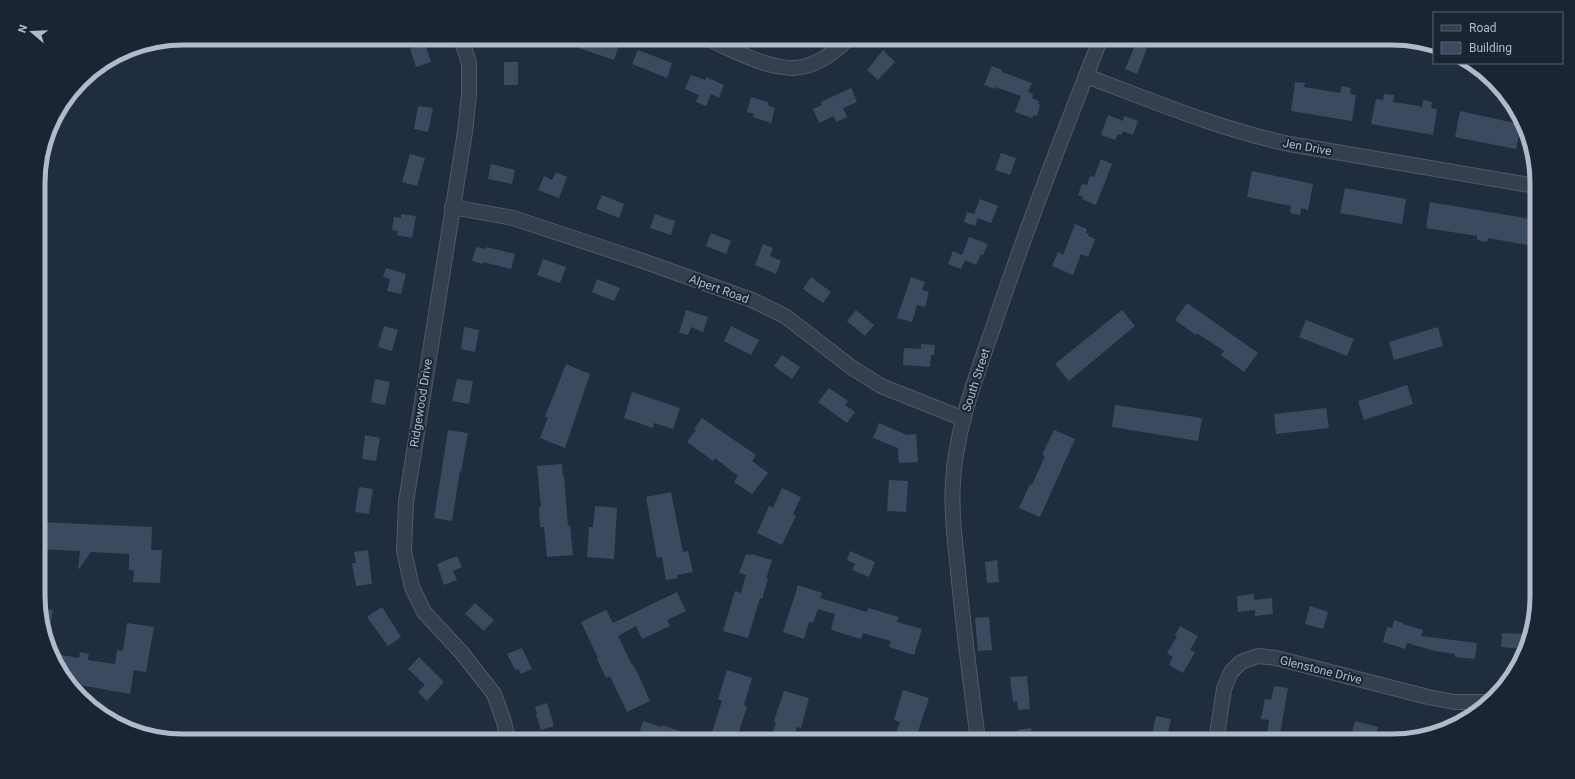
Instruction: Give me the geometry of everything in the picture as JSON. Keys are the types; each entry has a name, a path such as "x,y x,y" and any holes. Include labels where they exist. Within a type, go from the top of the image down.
{"street":[{"name":"Ridgewood Drive","path":"463,45 469,64 469,94 465,132 406,502 404,551 412,587 424,612 462,653 494,694 507,734"},
{"path":"723,45 763,62 793,68 816,62 839,45"},
{"name":"South Street","path":"977,734 960,594 954,525 953,482 957,448 964,419 987,345 1025,232 1098,45"},
{"name":"Jen Drive","path":"1086,76 1197,118 1253,136 1289,144 1530,185"},
{"name":"Alpert Road","path":"452,208 513,218 640,260 752,300 785,316 851,368 881,386 964,419"},
{"name":"Glenstone Drive","path":"1217,734 1224,690 1231,672 1241,662 1258,656 1276,658 1428,697 1454,702 1480,702"}],"building":[{"path":"414,45 425,45 431,62 416,67 410,49 415,47"},
{"path":"580,45 619,45 614,60 579,48"},
{"path":"1135,45 1140,45 1147,48 1137,74 1125,69"},
{"path":"638,50 672,63 667,78 632,64"},
{"path":"883,50 895,62 878,80 867,70"},
{"path":"504,62 518,62 518,85 504,85"},
{"path":"992,66 1002,70 1002,72 1032,83 1028,92 1033,94 1032,98 1039,101 1038,104 1040,105 1037,116 1034,115 1032,118 1015,112 1021,96 996,87 995,89 984,85"},
{"path":"691,75 705,80 706,77 724,85 719,98 711,94 706,106 696,102 699,95 685,89"},
{"path":"1295,82 1305,83 1304,87 1340,93 1342,86 1351,88 1350,94 1356,95 1352,121 1291,111"},
{"path":"851,88 857,102 843,108 847,117 836,122 834,116 819,123 813,109 822,105 821,102"},
{"path":"1384,94 1394,95 1393,102 1422,107 1423,100 1432,102 1431,108 1437,109 1433,135 1371,124 1376,99 1383,100"},
{"path":"751,97 768,102 769,106 775,108 771,123 753,117 754,114 747,112"},
{"path":"418,106 433,108 428,132 414,129"},
{"path":"1460,111 1517,124 1520,131 1516,149 1455,137"},
{"path":"1108,115 1123,121 1124,116 1138,121 1133,135 1123,131 1121,135 1118,134 1115,140 1101,135"},
{"path":"1001,153 1016,158 1010,175 995,170"},
{"path":"410,154 425,158 417,186 402,182"},
{"path":"1101,159 1112,164 1096,205 1082,199 1083,197 1078,195 1082,184 1087,185 1090,176 1094,177"},
{"path":"491,164 515,170 512,184 488,179"},
{"path":"1252,171 1313,184 1308,210 1301,208 1300,215 1290,213 1291,206 1247,197"},
{"path":"556,172 567,177 559,198 538,190 544,176 552,180"},
{"path":"1345,188 1406,199 1402,224 1340,213"},
{"path":"602,195 624,204 619,218 596,209"},
{"path":"980,199 998,206 991,223 978,218 975,226 964,222 967,212 974,214"},
{"path":"1430,202 1530,219 1530,238 1528,245 1488,238 1487,242 1477,240 1477,236 1426,228"},
{"path":"401,214 416,216 412,238 397,235 398,231 392,230 394,217 401,218"},
{"path":"655,214 675,221 671,235 650,228"},
{"path":"1075,224 1087,229 1086,233 1089,234 1088,236 1095,239 1088,257 1081,254 1073,275 1052,266 1058,252 1063,255"},
{"path":"711,233 731,241 726,254 706,246"},
{"path":"969,237 988,244 976,265 965,260 961,269 948,264 953,251 962,255"},
{"path":"763,244 773,248 770,256 781,261 776,274 755,265"},
{"path":"476,247 486,249 486,247 515,254 511,269 483,262 483,264 472,261"},
{"path":"543,259 566,267 560,283 537,275"},
{"path":"386,268 406,274 401,294 387,291 390,279 383,277"},
{"path":"811,277 831,292 823,303 803,289"},
{"path":"911,277 925,282 922,290 929,292 925,307 917,305 912,322 897,318"},
{"path":"597,279 620,288 614,301 592,292"},
{"path":"1187,303 1258,353 1244,372 1221,355 1224,351 1197,333 1196,335 1175,320"},
{"path":"686,310 708,317 703,332 691,327 688,335 679,333"},
{"path":"856,310 874,325 865,336 847,321"},
{"path":"1122,310 1135,326 1069,381 1055,364"},
{"path":"1306,320 1354,339 1347,356 1299,337"},
{"path":"384,326 398,330 392,351 378,347"},
{"path":"731,326 759,340 751,355 724,341"},
{"path":"464,327 479,330 475,352 461,349"},
{"path":"1438,327 1443,346 1394,360 1389,342"},
{"path":"921,344 935,345 934,355 931,355 930,367 903,365 904,348 921,349"},
{"path":"782,355 800,367 792,379 774,366"},
{"path":"566,364 590,374 565,448 540,438 548,417 545,417"},
{"path":"375,379 390,382 385,405 371,402"},
{"path":"457,379 473,381 469,404 452,401"},
{"path":"1407,385 1413,404 1364,420 1358,401"},
{"path":"829,388 848,401 845,405 855,412 847,423 818,402"},
{"path":"632,392 680,408 673,429 654,423 653,428 624,418"},
{"path":"1115,405 1202,418 1198,441 1112,427"},
{"path":"1326,408 1329,428 1276,434 1274,414"},
{"path":"702,418 756,455 752,461 768,473 752,494 734,482 738,476 715,458 713,461 687,442 696,430 694,429"},
{"path":"879,423 907,435 916,434 918,462 899,463 898,448 873,438"},
{"path":"448,430 468,433 452,521 434,518"},
{"path":"1054,430 1075,439 1040,517 1019,508 1030,484 1032,485 1045,456 1042,455"},
{"path":"365,435 380,438 376,461 362,459"},
{"path":"562,464 568,526 570,525 573,555 547,557 544,527 540,527 539,507 541,507 537,466"},
{"path":"889,480 908,481 906,512 887,511"},
{"path":"359,487 373,489 369,514 355,512"},
{"path":"782,488 801,497 793,514 796,516 782,545 757,533 769,506 773,508"},
{"path":"671,492 683,552 688,551 693,572 677,575 678,578 666,580 662,557 657,558 646,497"},
{"path":"595,506 617,508 614,559 587,557 589,527 593,527"},
{"path":"45,522 152,527 151,550 162,550 160,583 133,582 134,570 129,570 129,554 91,552 78,570 80,551 45,549"},
{"path":"368,550 372,584 356,586 352,563 356,563 354,552"},
{"path":"850,551 875,562 869,577 852,570 855,564 847,560"},
{"path":"746,554 772,560 762,599 760,598 748,638 723,631 735,591 741,593 746,575 739,573"},
{"path":"457,556 462,567 453,571 457,580 444,585 437,564"},
{"path":"997,560 999,582 987,583 985,562"},
{"path":"798,585 822,593 820,598 867,612 868,608 899,617 897,622 922,629 914,655 889,647 891,641 863,633 861,639 831,630 835,614 818,609 813,623 809,622 804,639 783,632"},
{"path":"677,592 686,611 667,620 670,626 642,639 636,626 618,636 650,701 627,712 610,676 606,678 581,622 606,610 613,623"},
{"path":"1254,594 1254,600 1272,598 1273,614 1255,616 1255,610 1238,612 1237,596"},
{"path":"475,603 494,620 484,631 465,614"},
{"path":"1310,606 1328,612 1323,629 1305,624"},
{"path":"382,607 401,637 388,646 367,617"},
{"path":"46,608 53,610 49,629"},
{"path":"989,617 992,650 978,651 975,618"},
{"path":"1394,620 1423,630 1421,636 1477,643 1475,659 1455,657 1455,654 1435,651 1407,643 1405,649 1383,642 1387,627 1392,628"},
{"path":"127,623 154,627 146,672 134,670 130,694 77,685 63,665 58,654 79,658 80,652 89,654 88,660 115,664 117,650 123,651"},
{"path":"1180,626 1198,636 1190,650 1195,652 1183,673 1169,665 1173,657 1167,653 1177,636 1175,635"},
{"path":"1502,633 1523,634 1523,640 1519,649 1501,647"},
{"path":"522,648 532,669 521,674 518,669 515,670 507,654"},
{"path":"419,657 444,682 427,701 418,692 425,685 408,669"},
{"path":"727,670 752,678 744,705 747,707 738,734 711,734 722,701 718,699"},
{"path":"1027,676 1030,709 1018,710 1017,701 1013,702 1010,677"},
{"path":"1274,686 1288,688 1280,734 1267,734 1269,720 1261,719 1265,699 1271,700"},
{"path":"903,690 929,698 917,734 896,734 900,722 894,720"},
{"path":"784,691 809,698 801,728 797,727 795,734 772,734 776,722 774,721"},
{"path":"547,703 554,726 541,730 535,707"},
{"path":"1156,716 1171,719 1168,734 1152,734"},
{"path":"643,721 661,727 662,725 689,734 639,734"},
{"path":"1355,721 1378,727 1376,734 1352,734"},
{"path":"1031,728 1032,734 1017,734 1017,730"}]}
